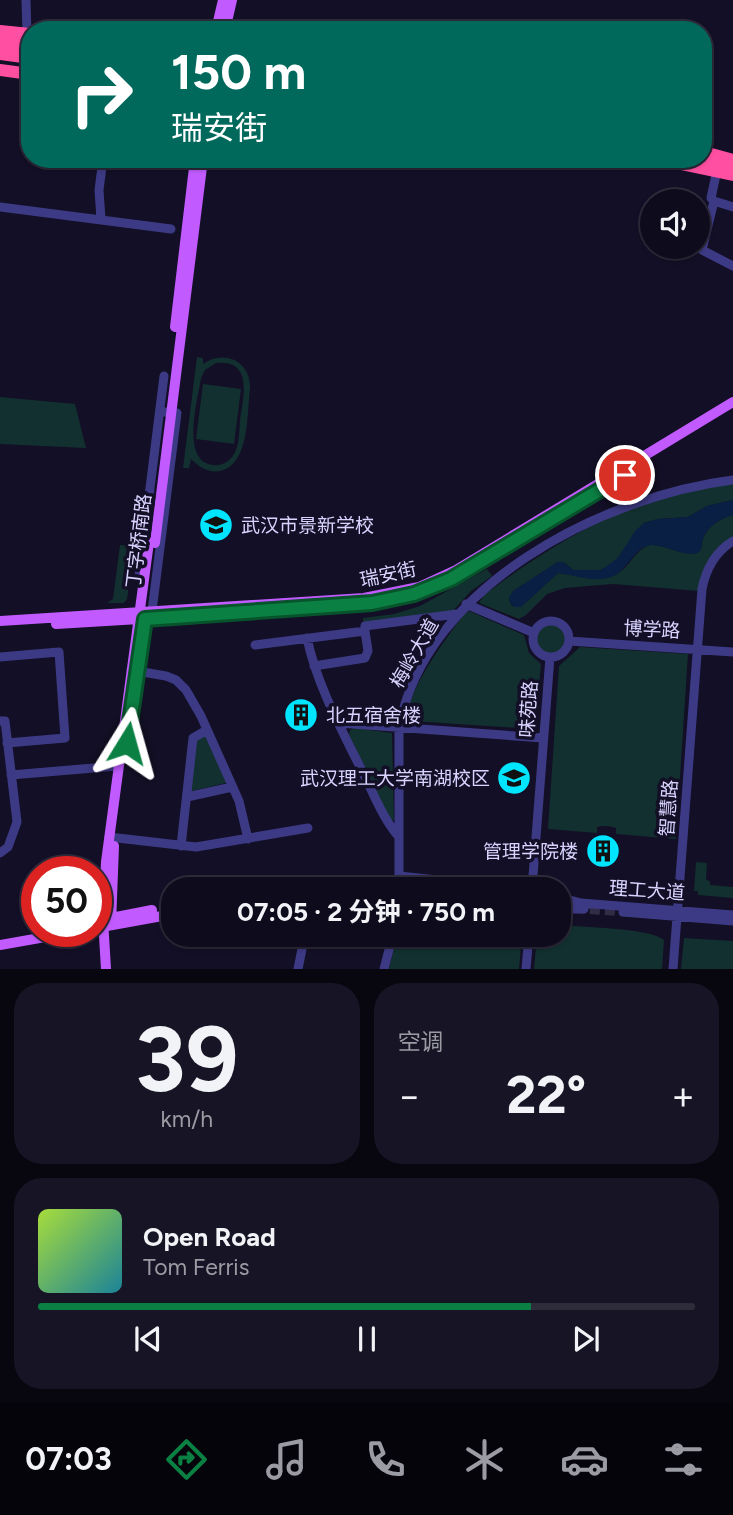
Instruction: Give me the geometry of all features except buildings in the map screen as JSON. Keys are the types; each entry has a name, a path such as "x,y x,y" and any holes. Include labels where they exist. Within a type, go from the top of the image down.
{"highway":[{"path":"0,31 21,38"},
{"path":"0,41 21,40"},
{"path":"0,55 21,58"},
{"path":"0,70 21,73"},
{"path":"712,152 733,157"},
{"path":"712,165 733,172"},
{"path":"710,168 733,172"}],"main road":[{"path":"219,21 223,0"},
{"path":"222,21 232,0"},
{"name":"丁字桥南路","path":"152,543 194,168"},
{"name":"丁字桥南路","path":"112,837 117,766 143,614 202,168"},
{"path":"707,168 733,172"},
{"name":"瑞安街","path":"0,628 143,614 377,597 427,584 508,539 554,508 733,402"},
{"name":"瑞安街","path":"0,621 394,600 451,579 733,410"},
{"name":"丁字桥南路","path":"110,856 134,671"},
{"path":"112,921 161,909"},
{"path":"112,922 161,916"},
{"path":"0,939 21,935"},
{"path":"0,945 21,941"},
{"name":"丁字桥南路","path":"105,947 106,969"},
{"name":"丁字桥南路","path":"108,947 113,969"}],"street":[{"path":"26,0 28,21"},
{"path":"101,219 99,190 102,168"},
{"path":"717,170 711,198 714,201 702,250 733,266"},
{"path":"714,201 733,207"},
{"path":"0,207 171,229"},
{"path":"143,614 164,376"},
{"path":"143,614 177,413 160,411"},
{"name":"梅岭大道","path":"408,877 399,876 399,728 405,703 419,672 457,614 510,569 556,540 601,517 667,493 733,480"},
{"name":"智慧路","path":"673,969 704,579 716,556 733,541"},
{"path":"466,604 534,632"},
{"path":"314,666 365,658 368,651 365,626 457,614"},
{"path":"556,621 565,627 569,641 564,652 550,657 537,650 533,642 534,632 544,622 556,621"},
{"path":"255,645 365,631"},
{"path":"307,638 314,666 340,723 387,821 399,837"},
{"name":"博学路","path":"569,641 733,652"},
{"path":"0,657 58,652 60,664 65,738 7,743"},
{"name":"味苑路","path":"533,877 550,657"},
{"path":"134,671 166,676 180,683 195,703 242,808 248,839"},
{"path":"0,721 5,720 17,822 8,847 0,853"},
{"path":"340,723 543,738"},
{"path":"181,846 193,738 207,730"},
{"path":"11,775 117,766"},
{"path":"187,797 232,787"},
{"path":"112,837 181,846 203,846 308,828"},
{"name":"理工大道","path":"571,900 733,921"},
{"name":"理工大道","path":"571,908 733,915"},
{"path":"298,969 302,947"},
{"path":"384,969 390,947"},
{"path":"526,969 528,947"}],"green space":[{"path":"197,357 203,358 203,364 219,358 235,360 246,371 250,388 245,436 237,459 230,467 220,471 204,469 191,459 189,468 183,468","holes":["216,363 228,363 241,373 243,382 239,439 230,459 213,465 203,461 197,453 194,442 195,414 201,378 205,370"]},
{"path":"203,384 241,389 234,444 196,439"},
{"path":"0,397 75,404 86,448 0,444"},
{"path":"733,483 733,500 707,506 688,517 644,523 614,563 598,571 573,570 565,563 558,562 513,591 509,600 512,606 523,605 558,573 596,579 613,576 650,545 693,554 701,548 703,538 712,526 733,515 733,537 726,542 699,591 613,584 565,588 547,594 519,619 479,603 484,595 527,564 595,524 669,496"},
{"path":"120,545 135,546 127,599 124,603 107,603 113,599"},
{"path":"487,569 492,576 471,591 452,612 363,623 363,618 394,614 420,606"},
{"path":"469,611 524,635 529,653 541,664 535,729 407,719 414,693 429,664 464,614"},
{"path":"551,624 561,629 566,639 561,649 551,654 541,649 536,639 541,629"},
{"path":"580,647 688,654 676,839 616,834 616,828 607,826 597,827 597,833 548,829 559,666"},
{"path":"355,728 392,733 394,820 389,820 349,735 350,730"},
{"path":"207,730 230,782 188,792 193,738"},
{"path":"696,862 707,863 706,880 710,881 710,885 733,887 733,898 698,895 698,891 694,891"},
{"path":"571,926 645,933 664,940 662,969 534,969 536,947 571,947"},
{"path":"684,938 733,941 733,969 681,969"},
{"path":"394,947 521,947 519,969 389,969"}],"water":[{"path":"733,500 733,515 718,521 710,528 701,549 695,554 657,545 646,546 611,577 591,579 558,573 521,607 510,603 509,597 513,591 558,562 563,562 573,570 601,570 618,558 635,531 644,523 688,517 707,506"}],"tunnel":[{"path":"575,908 632,912"}],"place":[{"name":"武汉市景新学校","path":"216,525"},
{"name":"北五宿舍楼","path":"301,715"},
{"name":"武汉理工大学南湖校区","path":"514,778"},
{"name":"管理学院楼","path":"603,851"}],"route":[{"path":"127,743 145,619 394,600 436,587 451,579 625,475"}]}
